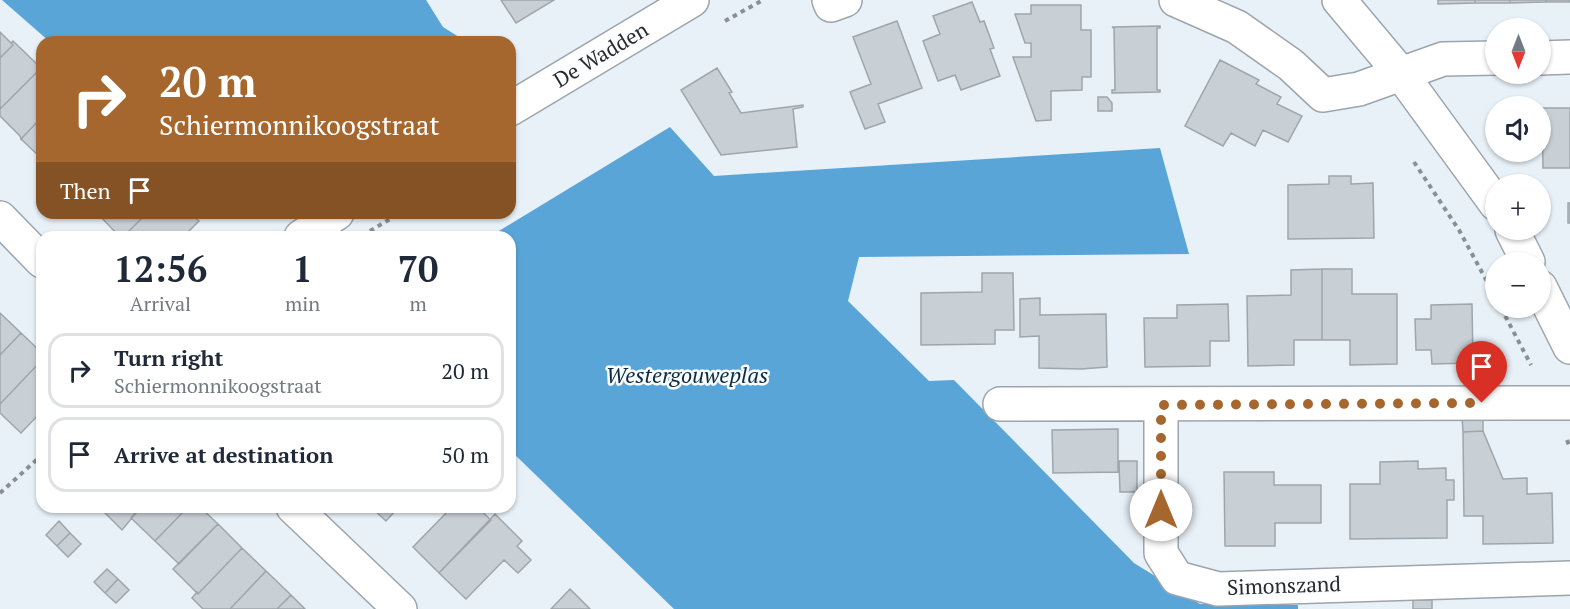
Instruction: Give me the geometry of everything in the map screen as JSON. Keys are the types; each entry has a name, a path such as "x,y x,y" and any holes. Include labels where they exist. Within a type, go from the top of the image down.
{"street":[{"path":"829,0 831,5 845,0"},
{"path":"1176,0 1237,27 1291,65 1323,95 1359,89 1443,59 1485,58"},
{"path":"1339,0 1402,75 1485,189"},
{"name":"De Wadden","path":"516,105 690,1"},
{"path":"1551,58 1570,57"},
{"path":"0,218 36,255"},
{"path":"310,231 329,219"},
{"path":"1551,309 1570,347"},
{"path":"1000,404 1570,403"},
{"name":"Simonszand","path":"1161,405 1161,553 1177,578 1218,589 1570,578"},
{"path":"299,513 400,609"}],"path":[{"path":"1414,161 1459,230 1485,278"},
{"path":"370,231 390,219"},
{"path":"0,494 36,461"}],"water":[{"path":"2,0 426,0 443,27 457,36 43,36"},
{"name":"Westergouweplas","path":"670,127 714,176 1160,148 1189,254 859,257 848,301 929,381 954,380 1134,563 1200,604 1298,605 1298,609 674,609 516,456 516,231 499,231"}],"building":[{"path":"501,0 554,0 516,23"},
{"path":"1438,0 1475,0 1475,3 1438,4"},
{"path":"1475,0 1510,0 1510,3 1475,3"},
{"path":"1510,0 1546,0 1546,2 1510,3"},
{"path":"1546,0 1570,0 1570,2 1546,2"},
{"path":"972,2 980,22 984,21 994,48 990,49 1000,76 961,90 955,75 938,81 923,41 940,34 933,16"},
{"path":"1031,5 1081,5 1081,30 1091,30 1091,77 1082,77 1082,90 1051,91 1051,120 1036,121 1013,57 1031,57 1031,43 1025,43 1015,14 1031,14"},
{"path":"897,21 922,88 878,104 885,122 865,129 850,92 871,84 853,37"},
{"path":"1160,26 1157,28 1157,90 1160,92 1112,93 1112,90 1115,90 1114,28 1112,27"},
{"path":"0,32 13,45 0,58"},
{"path":"13,41 36,63 36,73 0,109 0,58 13,45 11,43"},
{"path":"1220,60 1259,80 1256,84 1281,97 1277,104 1302,116 1288,142 1263,130 1255,146 1231,133 1223,146 1185,126"},
{"path":"717,68 732,92 729,93 741,113 803,105 803,107 793,109 797,147 721,155 681,90"},
{"path":"36,73 36,123 21,139 0,116 0,109"},
{"path":"1098,97 1107,97 1112,103 1112,111 1098,111"},
{"path":"1551,108 1570,108 1570,168 1543,168 1543,162 1551,162"},
{"path":"36,123 36,153 21,139"},
{"path":"1329,176 1351,176 1351,184 1373,183 1374,238 1288,239 1288,185 1329,184"},
{"path":"1568,203 1570,203 1570,223 1568,223"},
{"path":"103,219 141,219 129,231 114,231"},
{"path":"141,219 197,219 199,221 189,231 129,231"},
{"path":"1322,269 1352,269 1352,294 1397,294 1397,364 1350,365 1350,340 1322,340"},
{"path":"1322,269 1322,340 1294,340 1294,365 1248,366 1247,296 1291,295 1291,270"},
{"path":"982,273 1013,273 1014,330 995,330 995,344 921,345 921,293 982,292"},
{"path":"1040,298 1040,315 1106,314 1107,367 1039,368 1039,336 1020,337 1020,299"},
{"path":"1228,304 1229,341 1210,341 1210,366 1145,367 1144,318 1177,318 1177,305"},
{"path":"1472,304 1473,363 1432,364 1431,350 1416,350 1415,319 1431,319 1431,305"},
{"path":"0,313 21,333 0,355"},
{"path":"21,333 36,347 36,366 0,404 0,355"},
{"path":"36,366 36,417 21,433 0,413 0,404"},
{"path":"1462,416 1483,416 1483,431 1463,432"},
{"path":"1118,429 1118,472 1053,473 1052,430"},
{"path":"1483,431 1503,479 1527,478 1527,494 1552,493 1553,543 1483,544 1483,516 1464,516 1463,432"},
{"path":"1119,461 1137,461 1137,492 1120,492"},
{"path":"1418,461 1418,469 1446,468 1446,480 1454,480 1454,500 1447,500 1447,538 1350,539 1350,484 1380,484 1380,462"},
{"path":"1224,472 1274,472 1274,485 1321,485 1321,523 1275,523 1275,546 1225,546"},
{"path":"105,513 136,513 122,530"},
{"path":"136,513 182,513 155,541 131,518"},
{"path":"182,513 206,513 218,524 179,564 155,541"},
{"path":"377,513 393,513 386,521"},
{"path":"446,513 483,513 491,520 439,573 413,547"},
{"path":"495,514 522,541 517,546 531,560 518,573 504,560 466,599 439,573"},
{"path":"59,521 70,533 57,546 46,535"},
{"path":"218,524 242,548 198,594 173,569"},
{"path":"70,533 81,544 68,557 57,546"},
{"path":"242,548 266,571 230,609 203,609 192,598"},
{"path":"107,569 118,579 105,593 94,582"},
{"path":"266,571 291,595 277,609 230,609"},
{"path":"118,579 129,590 116,603 105,593"},
{"path":"570,589 590,609 551,609"},
{"path":"291,595 305,609 277,609"},
{"path":"1413,600 1432,600 1432,609 1413,609"}],"route":[{"path":"1161,510 1161,405 1482,403"}]}
